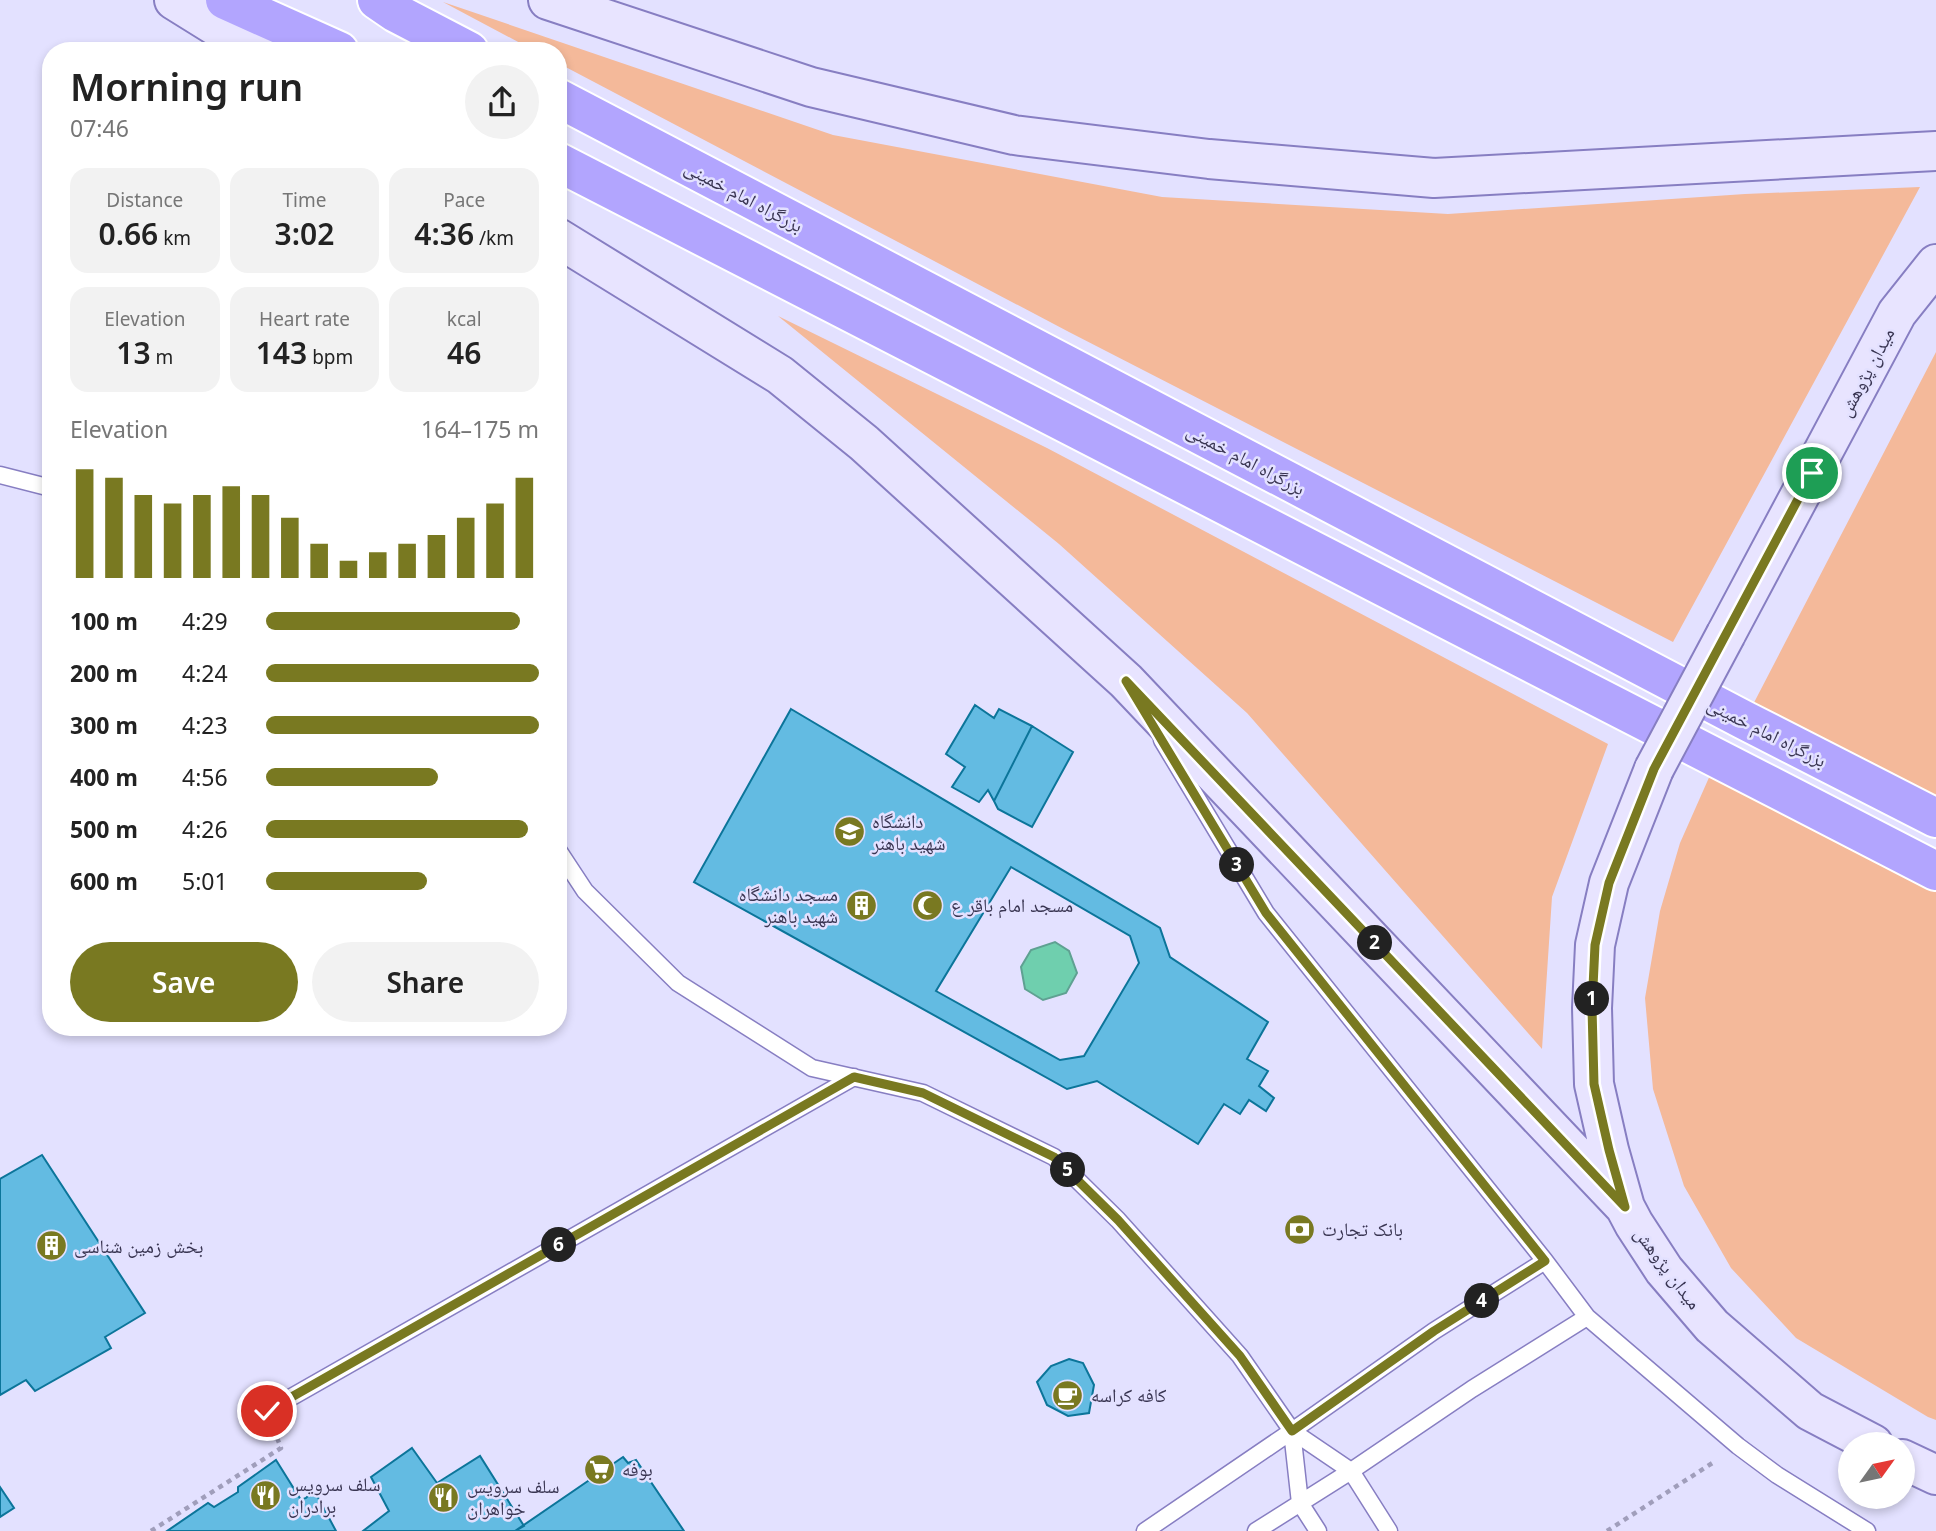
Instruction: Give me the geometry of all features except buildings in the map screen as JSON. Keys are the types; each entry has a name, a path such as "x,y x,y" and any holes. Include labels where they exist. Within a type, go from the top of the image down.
{"highway":[{"path":"225,0 319,42"},
{"path":"377,0 452,42"},
{"name":"بزرگراه امام خمینی","path":"567,103 1936,818"},
{"path":"567,167 1936,871"}],"main road":[{"path":"174,0 242,42"},
{"path":"548,0 824,90 1014,135 1209,159 1434,178 1936,151"},
{"path":"567,244 780,375 864,443 1126,681 1625,1207"},
{"name":"میدان پژوهش","path":"1850,1432 1810,1411 1712,1326 1664,1270 1625,1207 1594,1084 1592,1008 1595,945 1609,883 1654,769 1897,313 1936,264"}],"lane":[{"path":"0,475 42,486"},
{"path":"1126,681 1266,913 1587,1317 1738,1446 1777,1475 1867,1531"},
{"path":"567,864 585,891 678,983 811,1068 923,1093 1054,1157 1118,1220 1240,1356 1292,1431 1351,1471 1389,1531"},
{"path":"267,1411 854,1077"},
{"path":"1145,1531 1434,1331 1545,1261"},
{"path":"1256,1531 1587,1317"},
{"path":"1292,1431 1300,1503 1318,1531"}],"path":[{"path":"151,1531 281,1448 267,1411"},
{"path":"1607,1531 1738,1446"}],"shaded area":[{"path":"443,2 560,42 518,42"},
{"path":"567,44 833,135 1162,197 1448,214 1745,194 1920,187 1673,642 1069,332 567,68"},
{"path":"778,316 1047,448 1608,744 1552,897 1542,1049 1247,713 1059,544"},
{"path":"1936,352 1936,814 1746,718"},
{"path":"1715,764 1936,876 1936,1420 1796,1338 1731,1268 1684,1186 1653,1089 1645,998 1660,911 1680,843"},
{"path":"1055,942 1069,951 1077,973 1066,993 1043,1000 1025,989 1021,967 1031,950"}],"place":[{"name":"دانشگاه شهید باهنر","path":"849,832"},
{"name":"مسجد دانشگاه شهید باهنر","path":"861,905"},
{"name":"مسجد امام باقر ع","path":"928,905"},
{"name":"بانک تجارت","path":"1299,1229"},
{"name":"بخش زمین شناسی","path":"51,1246"},
{"name":"کافه کراسه","path":"1068,1395"},
{"name":"بوفه","path":"599,1469"},
{"name":"سلف سرویس برادران","path":"265,1495"},
{"name":"سلف سرویس خواهران","path":"444,1497"}],"route":[{"path":"267,1411 854,1077 923,1093 1054,1157 1118,1220 1240,1356 1292,1431 1434,1331 1545,1261 1266,913 1126,681 1625,1207 1594,1084 1592,1008 1595,945 1609,883 1654,769 1812,473"}]}
